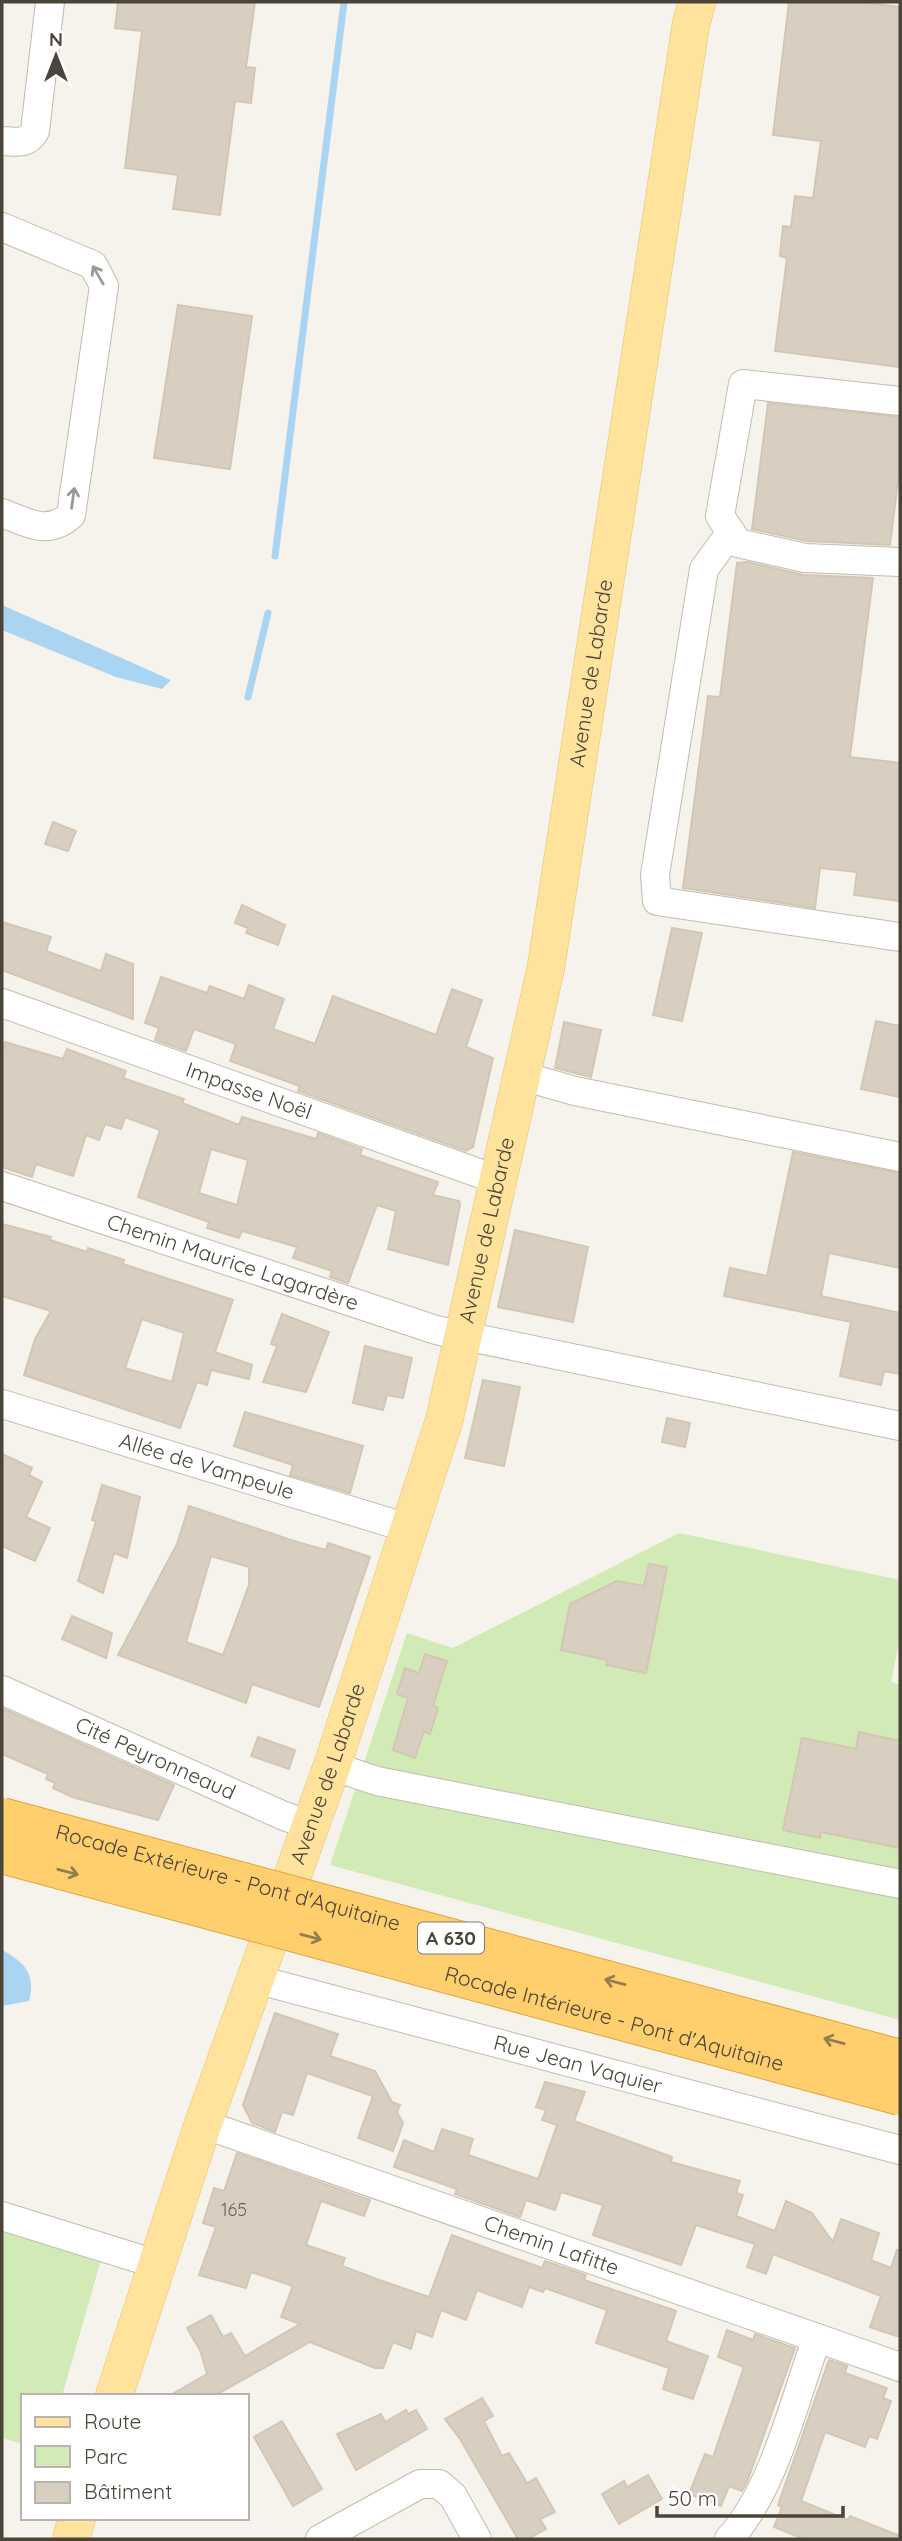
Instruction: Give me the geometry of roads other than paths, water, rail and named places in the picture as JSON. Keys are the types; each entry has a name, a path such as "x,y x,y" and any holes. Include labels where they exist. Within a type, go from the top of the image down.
{"highway":[{"name":"Rocade Extérieure - Pont d'Aquitaine","path":"2,1817 900,2059"},
{"name":"Rocade Intérieure - Pont d'Aquitaine","path":"2,1854 900,2096"}],"main road":[{"name":"Avenue de Labarde","path":"115,2394 203,2124 332,1766 444,1421 546,967 691,9"},
{"path":"71,2539 76,2520"}],"street":[{"path":"2,141 21,143 30,139 35,131 50,2"},
{"path":"2,227 93,265 104,286 71,514 61,524 43,529 2,513"},
{"path":"900,401 743,384 720,516 738,543 805,558 900,562"},
{"path":"731,532 704,569 655,875 657,901 900,937"},
{"name":"Impasse Noël","path":"2,1003 498,1180"},
{"path":"522,1076 582,1092 900,1157"},
{"name":"Chemin Maurice Lagardère","path":"2,1186 464,1336 900,1426"},
{"name":"Allée de Vampeule","path":"2,1404 411,1529"},
{"name":"Cité Peyronneaud","path":"2,1690 284,1816 310,1825"},
{"path":"332,1766 377,1781 900,1884"},
{"name":"Rue Jean Vaquier","path":"255,1979 900,2150"},
{"name":"Chemin Lafitte","path":"203,2124 900,2367"},
{"path":"2,2216 156,2264"},
{"path":"729,2539 741,2525 763,2488 817,2338"},
{"path":"320,2539 420,2484 439,2484 453,2496 477,2539"}],"water":[{"path":"2,605 171,680 162,689 116,677 2,630"},
{"path":"2,1950 17,1959 27,1970 31,1984 29,2001 2,2006"}],"waterway":[{"path":"275,556 344,2"},
{"path":"248,697 268,613"}]}
